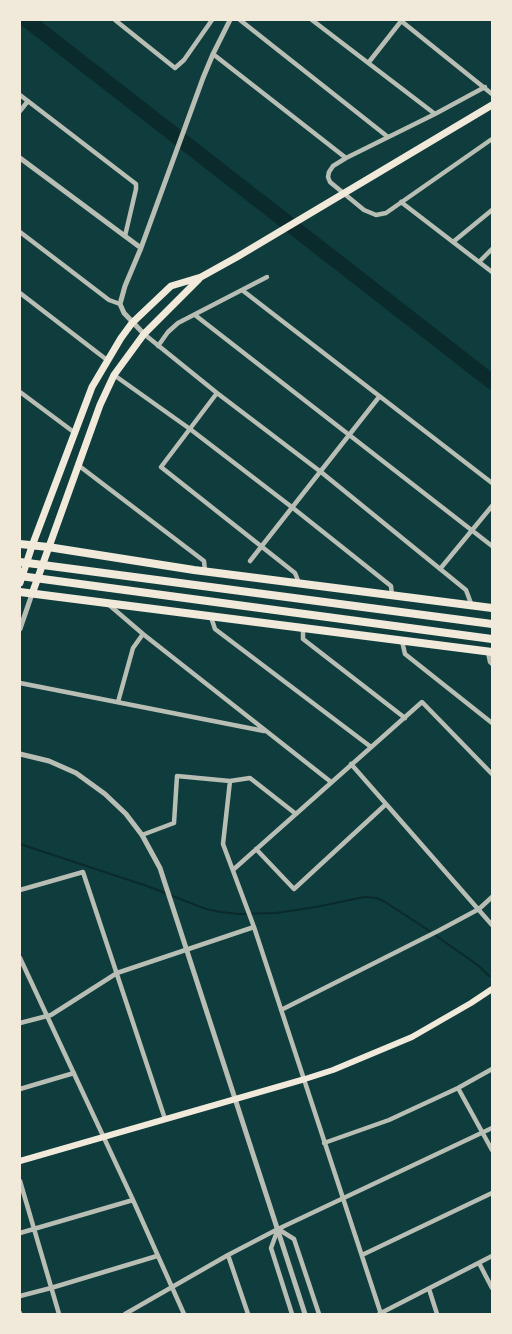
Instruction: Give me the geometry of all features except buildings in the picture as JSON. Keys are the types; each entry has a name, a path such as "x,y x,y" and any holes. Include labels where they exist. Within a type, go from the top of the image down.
{"highway":[{"path":"20,544 205,571 492,608"},
{"path":"20,562 492,624"},
{"path":"20,576 492,639"},
{"path":"20,592 490,652"}],"main road":[{"path":"20,583 92,387 120,338 132,323 171,286 201,277 237,257 492,105"},
{"path":"32,594 100,405 114,375 144,334 201,277"},
{"path":"20,1161 333,1070 412,1037 492,989"}],"street":[{"path":"115,20 175,69 212,20"},
{"path":"230,20 213,54 193,104 120,304 132,323 158,346 321,472 466,590 472,606"},
{"path":"240,20 388,137"},
{"path":"312,20 435,114"},
{"path":"369,62 401,20 492,93"},
{"path":"213,54 346,158"},
{"path":"485,87 346,158 333,166 328,177 330,182 364,210 376,215 386,213 492,139"},
{"path":"20,95 136,184 125,236"},
{"path":"20,111 27,101"},
{"path":"20,158 141,248"},
{"path":"401,202 492,272"},
{"path":"453,242 492,210"},
{"path":"20,232 110,300 120,304"},
{"path":"479,261 492,249"},
{"path":"158,346 178,323 267,277"},
{"path":"243,290 492,483"},
{"path":"20,293 107,360"},
{"path":"195,315 492,546"},
{"path":"114,375 190,429 293,508 391,586 392,595"},
{"path":"217,393 161,466 295,573 299,583"},
{"path":"21,395 75,433"},
{"path":"250,561 379,397"},
{"path":"78,465 204,561 205,571"},
{"path":"440,569 492,506"},
{"path":"20,540 32,546"},
{"path":"20,629 32,594"},
{"path":"107,602 143,634 331,782"},
{"path":"211,617 215,629 371,747"},
{"path":"303,628 303,639 405,718"},
{"path":"118,702 133,648 143,634"},
{"path":"402,641 405,654 492,723"},
{"path":"490,652 492,664"},
{"path":"20,683 266,731"},
{"path":"234,869 422,702 492,773"},
{"path":"20,754 49,761 76,774 105,794 126,814 142,835 160,868 305,1314"},
{"path":"351,764 492,925"},
{"path":"142,835 174,823 177,776 230,781 250,778 296,814"},
{"path":"230,781 224,844 305,1079 380,1314 492,1256"},
{"path":"256,849 294,889 385,805"},
{"path":"20,890 83,872 165,1119"},
{"path":"281,1010 438,931 479,909 492,897"},
{"path":"20,1023 51,1015 117,973 254,927"},
{"path":"20,958 184,1314"},
{"path":"324,1143 389,1120 458,1088 492,1069"},
{"path":"20,1089 74,1073"},
{"path":"458,1088 492,1150"},
{"path":"125,1314 278,1229 492,1128"},
{"path":"20,1180 58,1314"},
{"path":"362,1255 492,1193"},
{"path":"20,1233 133,1200"},
{"path":"278,1229 271,1248 292,1314"},
{"path":"278,1229 294,1239 319,1314"},
{"path":"228,1255 248,1314"},
{"path":"20,1296 157,1256"},
{"path":"479,1263 492,1288"},
{"path":"429,1289 437,1314"}],"waterway":[{"path":"27,20 492,382"},
{"path":"20,844 147,886 206,909 221,912 276,913 364,897 377,898 425,928 479,966 489,976"}]}
